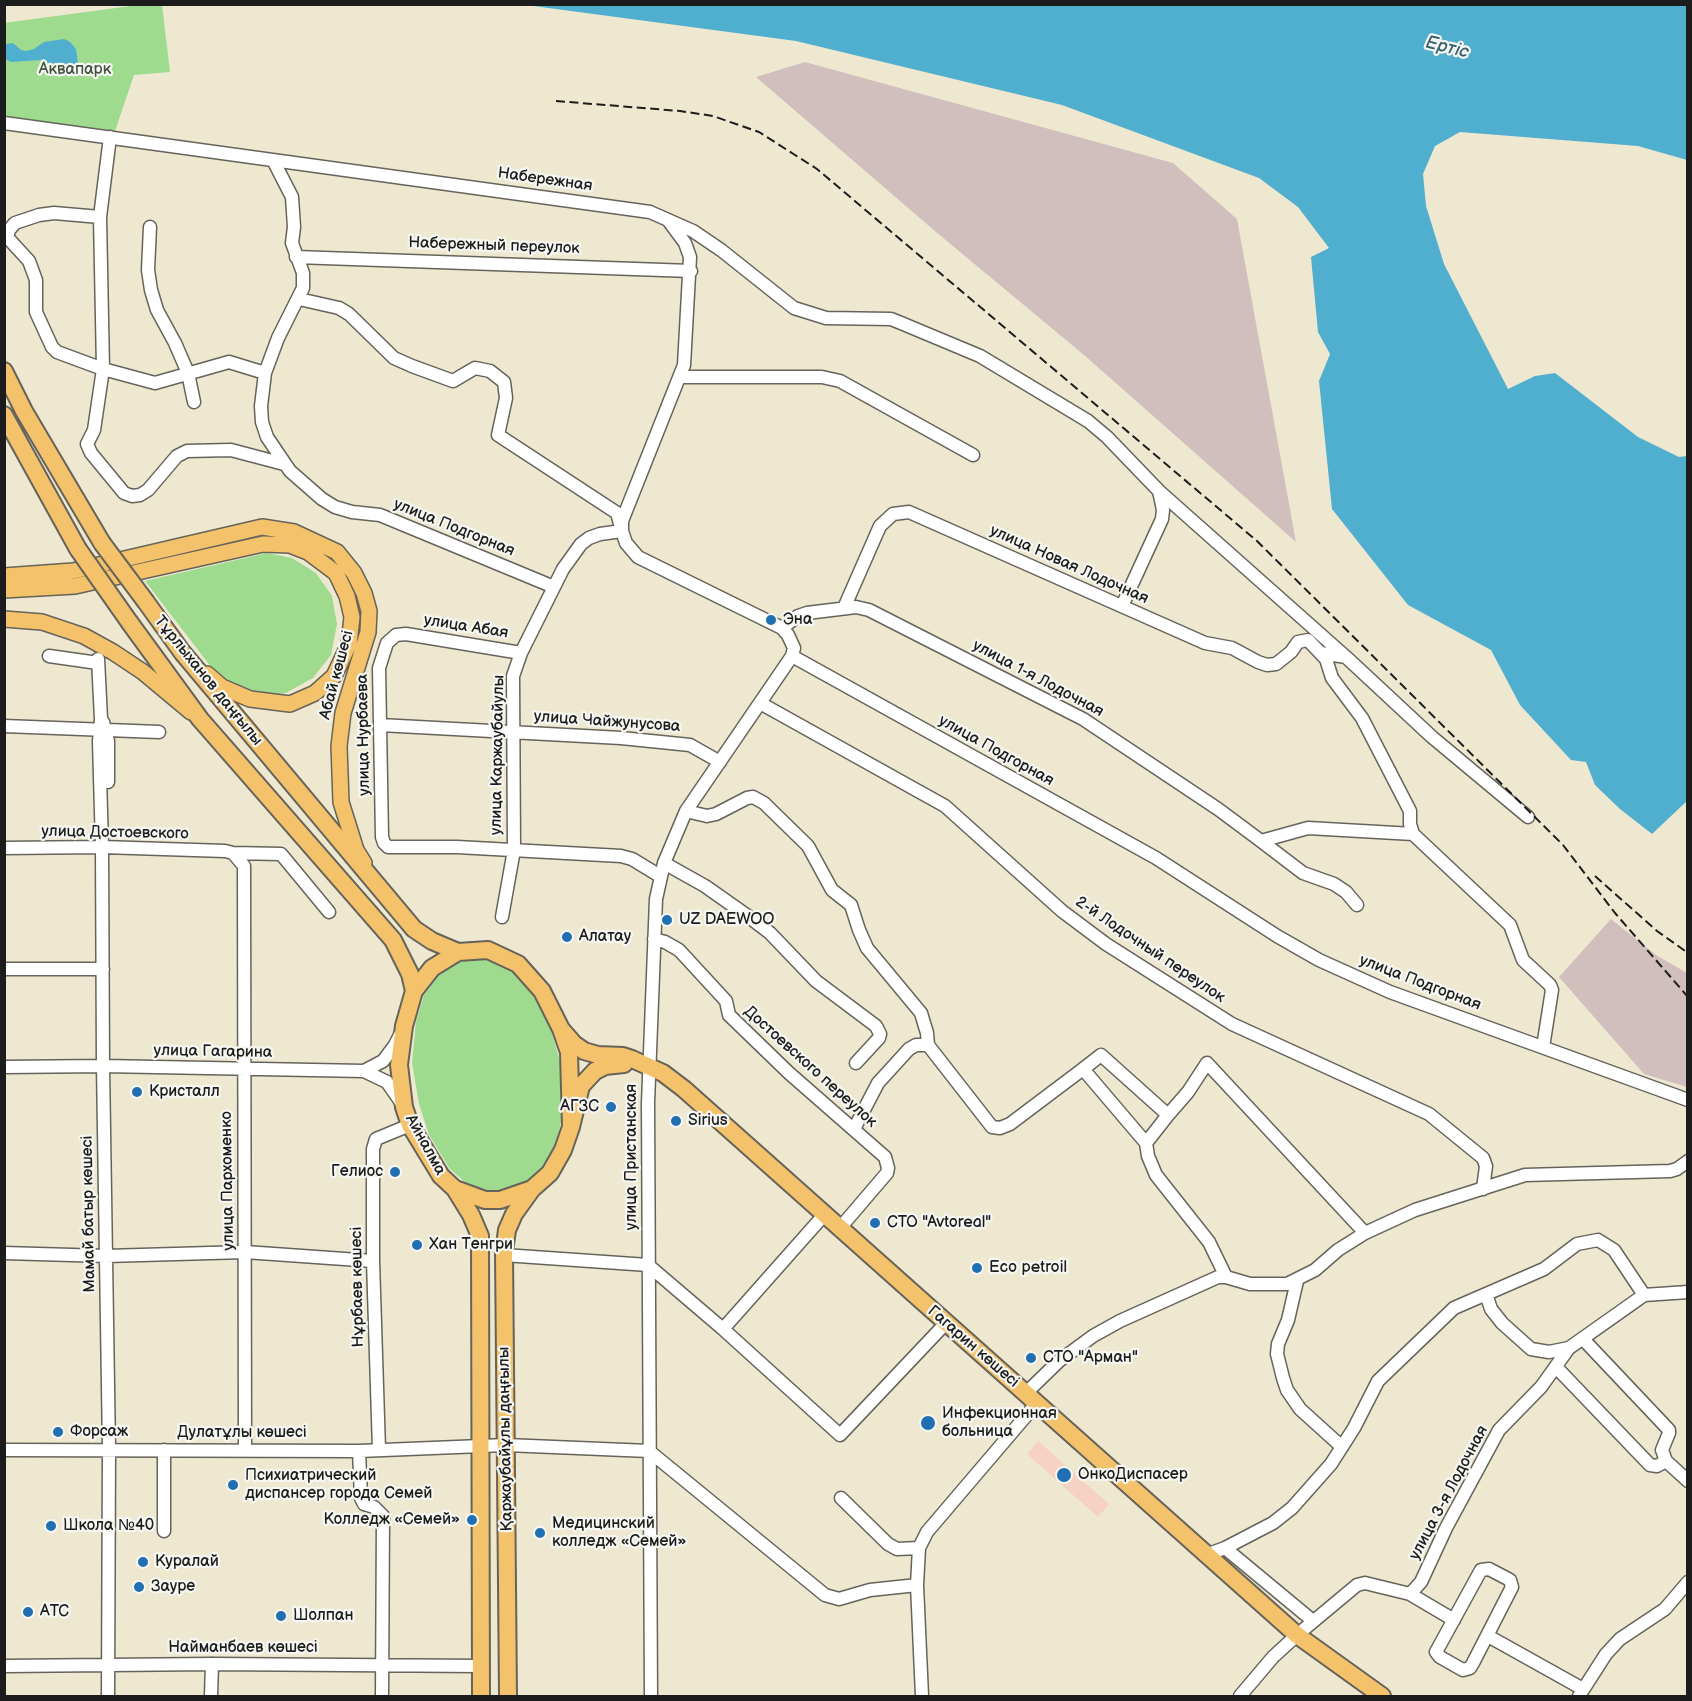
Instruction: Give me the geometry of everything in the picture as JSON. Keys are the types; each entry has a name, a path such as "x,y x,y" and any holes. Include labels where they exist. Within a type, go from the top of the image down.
{"highway":[{"name":"Тұрлыханов даңғылы","path":"4,371 24,411 102,543 182,652 414,929 432,941 458,952"},
{"name":"Тұрлыханов даңғылы","path":"4,415 78,549 130,623 200,719 393,940 410,974 414,992"},
{"name":"Айналма","path":"488,950 518,964 542,991 561,1029 569,1052 571,1127 563,1150 550,1173 532,1189 500,1200 484,1200 455,1189 441,1176 410,1125 404,1107 399,1065 404,1026 414,992 432,968 458,952 488,950"},
{"name":"Гагарин көшесі","path":"561,1029 574,1044 584,1051 598,1055 623,1056 663,1073 684,1089 1297,1635 1382,1696"},
{"path":"571,1127 581,1086 595,1071 605,1066 625,1064 649,1067"},
{"name":"Қаржаубайұлы даңғылы","path":"455,1189 471,1215 480,1236 481,1696"},
{"name":"Қаржаубайұлы даңғылы","path":"508,1696 504,1255 507,1230 514,1214 532,1189"}],"main road":[{"name":"Абай көшесі","path":"4,576 74,571 262,527 294,532 337,552 354,573 364,593 369,611 368,632 343,713 339,746 341,802 356,850 385,896"},
{"name":"Абай көшесі","path":"4,590 75,586 263,544 290,545 308,552 336,573 347,596 352,616 349,644 334,676 315,693 290,704 250,699 222,687 182,652"},
{"path":"4,619 42,622 84,636 143,672 200,719"}],"street":[{"name":"Набережная","path":"4,123 650,212 693,231 721,250 794,308 826,318 891,319 980,356 1088,421 1107,437 1159,491 1346,657 1432,737 1528,817"},
{"path":"110,137 99,217 103,369 94,430 87,444 91,453 124,493 132,496 140,495 148,489 177,456 187,451 231,450 284,464"},
{"path":"273,160 292,197 294,227 292,243 303,273 303,288 299,299 278,338 264,373 262,422 267,437 284,464"},
{"path":"99,217 54,213 39,215 15,223 9,230 8,237 29,261 36,280 36,312 52,347 57,352 103,369 155,383 230,362 264,373"},
{"path":"622,531 622,521 684,365 690,257 685,243 668,220"},
{"path":"150,227 148,270 151,290 157,310 188,373 194,402"},
{"name":"Набережный переулок","path":"296,257 691,271"},
{"path":"299,299 339,308 349,314 394,358 412,366 453,381 474,368 490,371 504,382 506,398 498,435 617,513 626,543 638,557 782,628 792,641 794,648 792,656"},
{"path":"680,377 822,377 840,381 973,455"},
{"name":"улица Подгорная","path":"284,464 322,499 335,507 352,512 380,515 554,586"},
{"path":"1122,606 1162,519 1163,510 1159,491"},
{"name":"улица Новая Лодочная","path":"844,608 880,526 886,518 901,512 909,512 1206,643 1241,651 1258,662 1267,665 1276,664 1305,639 1321,653"},
{"name":"улица Каржаубайулы","path":"502,917 514,850 513,676 521,653 554,586 581,544 600,534 622,531"},
{"name":"улица 1-я Лодочная","path":"782,628 798,616 855,607 869,610 1083,719 1218,809 1303,873 1334,884 1346,892 1357,905"},
{"name":"улица Абая","path":"406,634 521,653"},
{"name":"улица Нурбаева","path":"406,634 396,635 387,643 379,668 382,837 384,843 388,847 514,850"},
{"path":"1321,653 1346,657"},
{"path":"1321,653 1326,659 1332,678 1362,718 1410,811 1413,834 1510,925 1523,960 1550,985 1552,990 1543,1047"},
{"name":"Мамай батыр көшесі","path":"49,656 98,661 102,726 106,847 108,1696"},
{"name":"улица Подгорная","path":"792,656 1156,858 1277,936 1319,960 1390,992 1688,1100"},
{"name":"улица Пристанская","path":"651,1696 649,1067 656,899 664,863 686,811 792,656"},
{"name":"2-й Лодочный переулок","path":"760,703 945,806 1070,918 1106,944 1232,1024 1429,1114 1483,1158 1486,1166 1483,1189"},
{"name":"улица Чайжунусова","path":"380,725 621,738 690,745 720,762"},
{"path":"4,726 102,726 159,732"},
{"path":"686,811 708,816 753,797 764,803 808,846 832,890 851,905 867,948 921,1013 928,1045 992,1127 1000,1128 1010,1124 1101,1055 1168,1115"},
{"path":"1261,841 1308,828 1413,834"},
{"name":"Мамай батыр көшесі","path":"106,847 103,969 106,1066"},
{"name":"улица Достоевского","path":"4,848 106,847 281,854 329,912"},
{"path":"514,850 621,856 632,859 660,876"},
{"name":"улица Пархоменко","path":"229,852 244,866 245,1450"},
{"path":"664,863 705,886 770,933 816,981 876,1026 880,1034 879,1038 856,1063"},
{"name":"Достоевского переулок","path":"654,939 679,950 726,1001 729,1015 885,1157 887,1173 840,1228"},
{"path":"4,969 103,969"},
{"path":"364,1071 383,1061 396,1045 404,1026"},
{"path":"854,1129 878,1083 909,1049 916,1045 928,1045"},
{"path":"1146,1143 1188,1092 1207,1063 1365,1233"},
{"name":"улица Гагарина","path":"4,1067 106,1066 364,1071 387,1082 404,1107"},
{"path":"1083,1069 1146,1143 1148,1156 1156,1175 1209,1242 1226,1277"},
{"name":"Нұрбаев көшесі","path":"379,1450 373,1261 373,1149 376,1139 410,1125"},
{"path":"922,1696 917,1585 919,1548 927,1532 1059,1361 1093,1336 1120,1321 1218,1277 1250,1284 1275,1286 1297,1281 1365,1233 1415,1210 1525,1175 1670,1171 1688,1161"},
{"path":"723,1329 824,1215"},
{"path":"1206,1555 1225,1548 1273,1523 1292,1508 1331,1464 1378,1381 1454,1308 1544,1269 1577,1244 1599,1240 1614,1250 1644,1294 1688,1293"},
{"path":"4,1253 106,1256 245,1252 373,1261"},
{"path":"504,1255 648,1265 723,1329 840,1435 946,1323"},
{"path":"1297,1281 1277,1354 1283,1378 1287,1390 1300,1409 1342,1447"},
{"name":"улица 3-я Лодочная","path":"1486,1294 1491,1309 1502,1323 1532,1349 1549,1352 1569,1348 1644,1294"},
{"path":"1583,1339 1669,1430 1662,1450 1666,1461 1688,1481"},
{"name":"улица 3-я Лодочная","path":"1410,1594 1421,1582 1446,1528 1499,1430 1541,1387 1569,1348"},
{"path":"1556,1367 1650,1465 1657,1467 1666,1461"},
{"name":"Дулатұлы көшесі","path":"4,1450 379,1450 506,1445 649,1451"},
{"path":"164,1450 164,1531"},
{"path":"359,1450 361,1498 364,1504 374,1507 383,1516 382,1696"},
{"path":"649,1451 825,1595 839,1599 870,1590 917,1585"},
{"path":"841,1498 888,1544 897,1549 919,1548"},
{"path":"1225,1548 1313,1621"},
{"path":"1489,1569 1510,1580 1512,1587 1488,1636 1470,1668 1463,1670 1440,1657 1436,1652 1454,1620 1481,1570 1489,1569"},
{"path":"1488,1636 1581,1693 1606,1654 1620,1639 1665,1609 1688,1582"},
{"path":"1240,1696 1273,1657 1357,1585 1365,1583 1410,1594 1454,1620"},
{"path":"211,1696 212,1664"},
{"name":"Найманбаев көшесі","path":"4,1666 212,1664 481,1666"}],"shaded area":[{"path":"805,62 1173,163 1237,219 1296,542 1084,355 936,232 756,77"},
{"path":"1611,919 1656,955 1687,973 1687,1087 1644,1074 1559,977"},
{"name":"ОнкоДиспасер","path":"1038,1441 1109,1504 1098,1517 1027,1454"}],"green space":[{"name":"Аквапарк","path":"138,5 162,5 170,72 134,75 114,134 5,118 4,23"},
{"path":"267,553 292,558 316,573 332,596 337,624 331,655 313,678 286,693 265,696 239,691 218,676 145,581"},
{"path":"487,959 512,968 534,991 548,1020 561,1064 563,1112 550,1159 537,1176 522,1186 499,1192 481,1189 466,1183 450,1169 429,1135 419,1104 412,1063 416,1022 424,995 441,972 461,961"}],"water":[{"name":"Ертіс","path":"526,5 1687,5 1687,160 1638,146 1460,132 1435,146 1423,174 1426,206 1444,264 1508,389 1535,376 1555,373 1638,437 1679,457 1687,456 1687,801 1652,834 1620,809 1595,785 1586,762 1571,760 1520,705 1491,650 1408,605 1332,509 1319,381 1330,354 1318,332 1311,257 1329,248 1298,207 1259,178 1062,105 796,41"},
{"path":"64,39 76,49 78,64 73,74 68,76 50,63 41,60 11,62 5,59 5,45 7,44 13,43 26,51 44,42"}],"railway":[{"path":"556,101 680,111 713,116 759,132 817,169 1257,541 1563,845 1615,913 1688,997"},
{"path":"1595,876 1657,931 1688,953"}],"place":[{"name":"Эна","path":"771,620"},
{"name":"UZ DAEWOO","path":"667,920"},
{"name":"Алатау","path":"567,937"},
{"name":"Кристалл","path":"137,1092"},
{"name":"АГЗС","path":"611,1107"},
{"name":"Sirius","path":"676,1121"},
{"name":"Гелиос","path":"395,1172"},
{"name":"СТО \"Avtoreal\"","path":"875,1223"},
{"name":"Хан Тенгри","path":"417,1245"},
{"name":"Eco petroil","path":"977,1268"},
{"name":"СТО \"Арман\"","path":"1031,1358"},
{"name":"Инфекционная больница","path":"928,1423"},
{"name":"Форсаж","path":"58,1432"},
{"name":"ОнкоДиспасер","path":"1064,1475"},
{"name":"Психиатрический диспансер города Семей","path":"233,1485"},
{"name":"Колледж «Семей»","path":"472,1520"},
{"name":"Школа №40","path":"51,1526"},
{"name":"Медицинский колледж «Семей»","path":"540,1533"},
{"name":"Куралай","path":"143,1562"},
{"name":"Зауре","path":"139,1587"},
{"name":"АТС","path":"28,1612"},
{"name":"Шолпан","path":"281,1616"}]}
